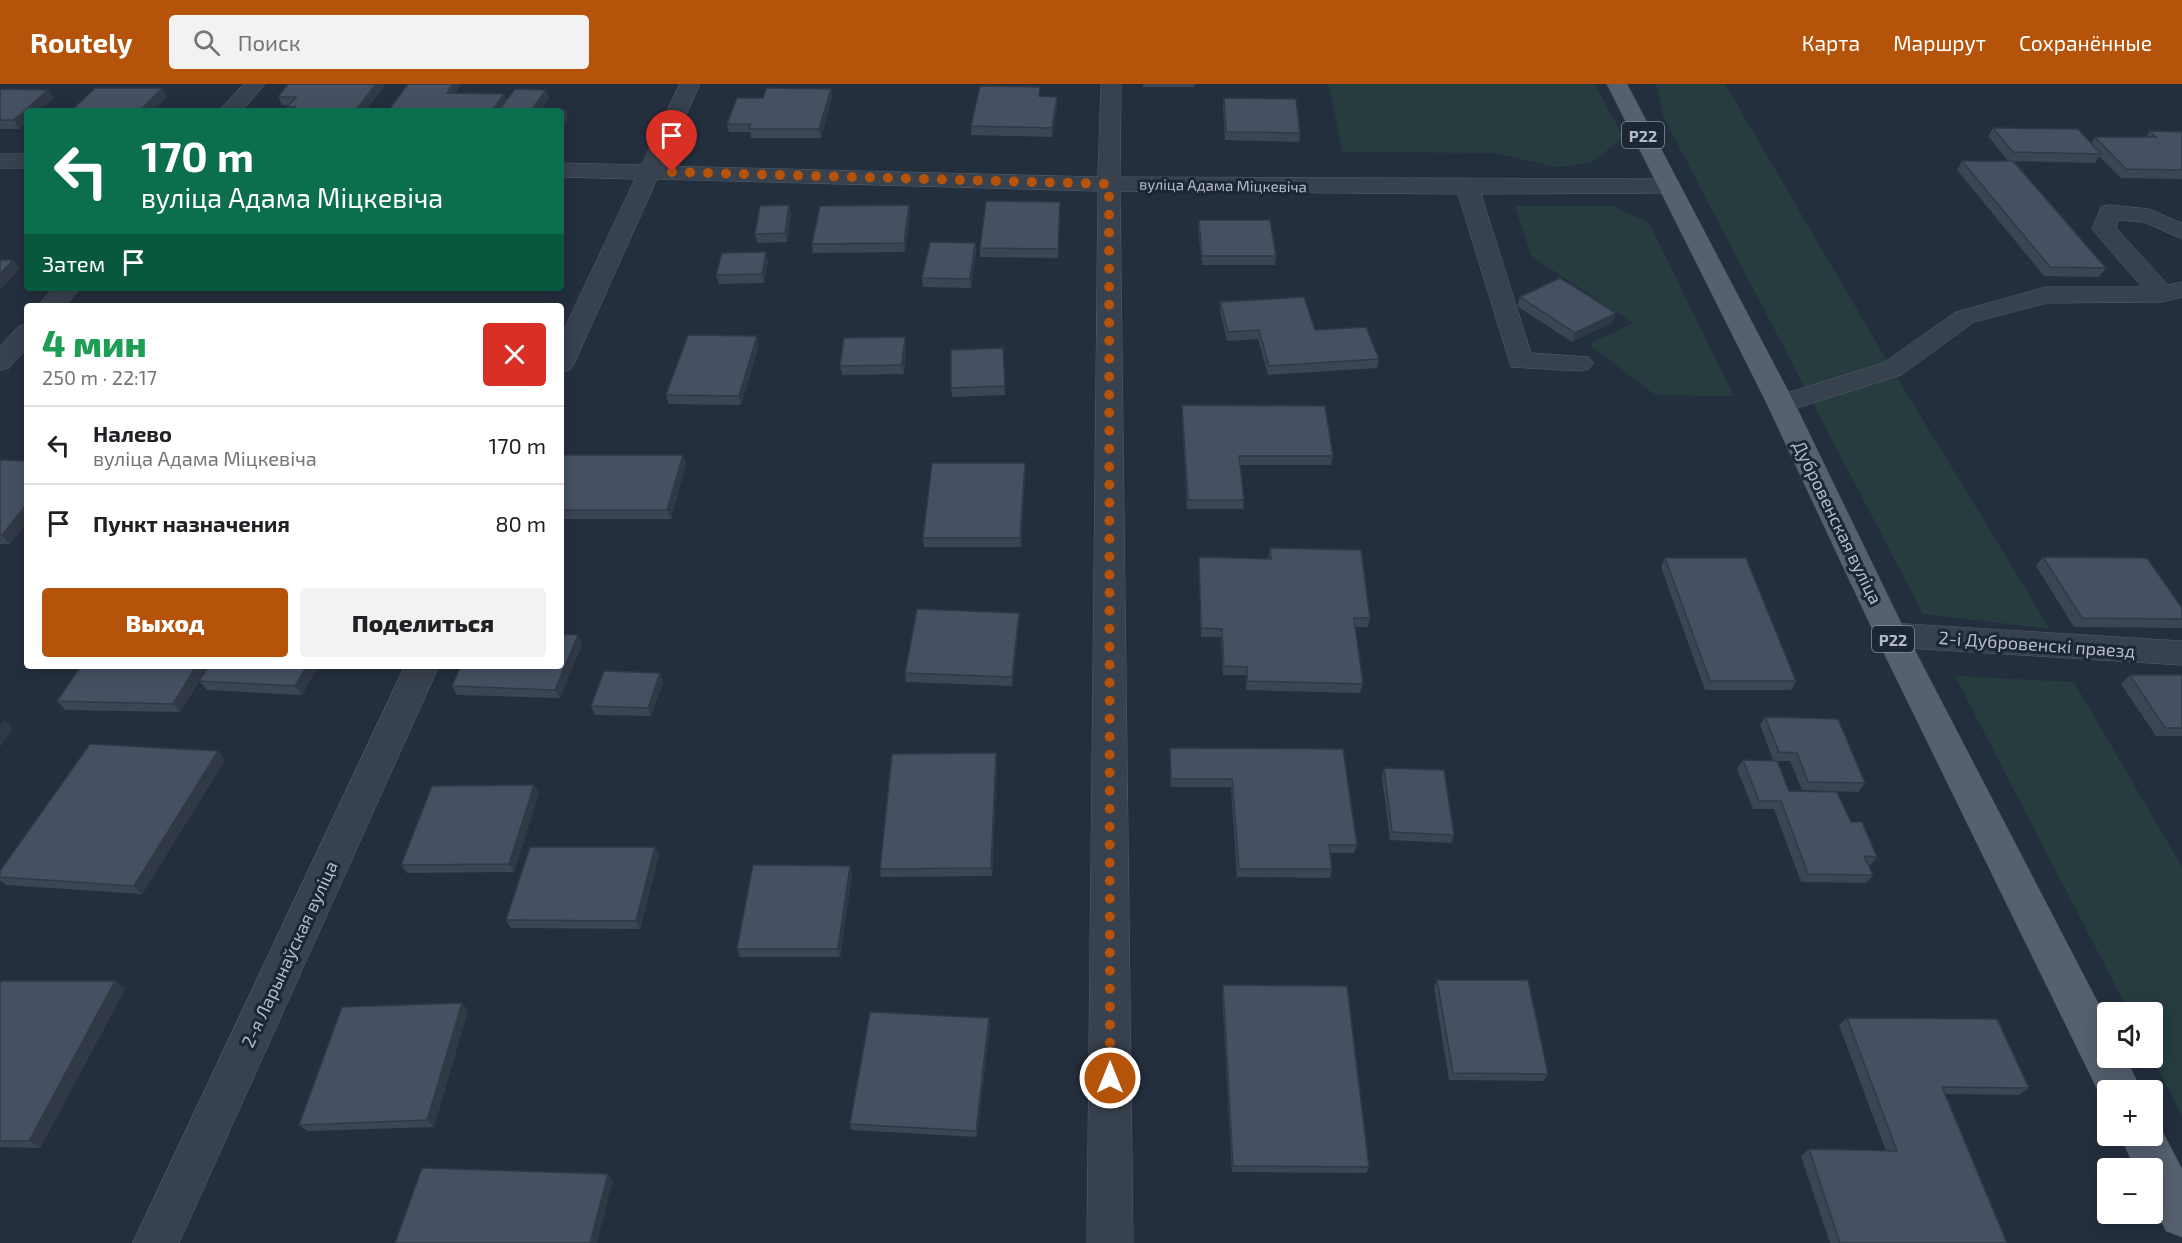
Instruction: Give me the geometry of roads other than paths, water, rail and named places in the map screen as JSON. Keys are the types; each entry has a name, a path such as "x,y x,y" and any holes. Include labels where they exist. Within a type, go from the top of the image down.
{"main road":[{"name":"Дубровенская вуліца","path":"1617,84 1781,404 1891,635 2115,1080"},
{"path":"2147,1146 2182,1215"}],"street":[{"path":"233,108 255,84"},
{"path":"564,357 690,84"},
{"path":"1110,1243 1109,184 1111,84"},
{"path":"0,161 24,161"},
{"name":"вуліца Адама Міцкевіча","path":"564,170 1109,184 1668,186"},
{"path":"1467,187 1520,361 1580,363"},
{"path":"2172,292 2104,230 2109,212 2149,216 2182,232"},
{"path":"54,303 65,291"},
{"path":"1781,404 1892,369 1965,317 2046,295 2172,292"},
{"path":"0,362 24,335"},
{"name":"2-і Дубровенскі праезд","path":"1891,635 2182,653"},
{"name":"2-я Ларынаўская вуліца","path":"156,1243 421,669"}]}
